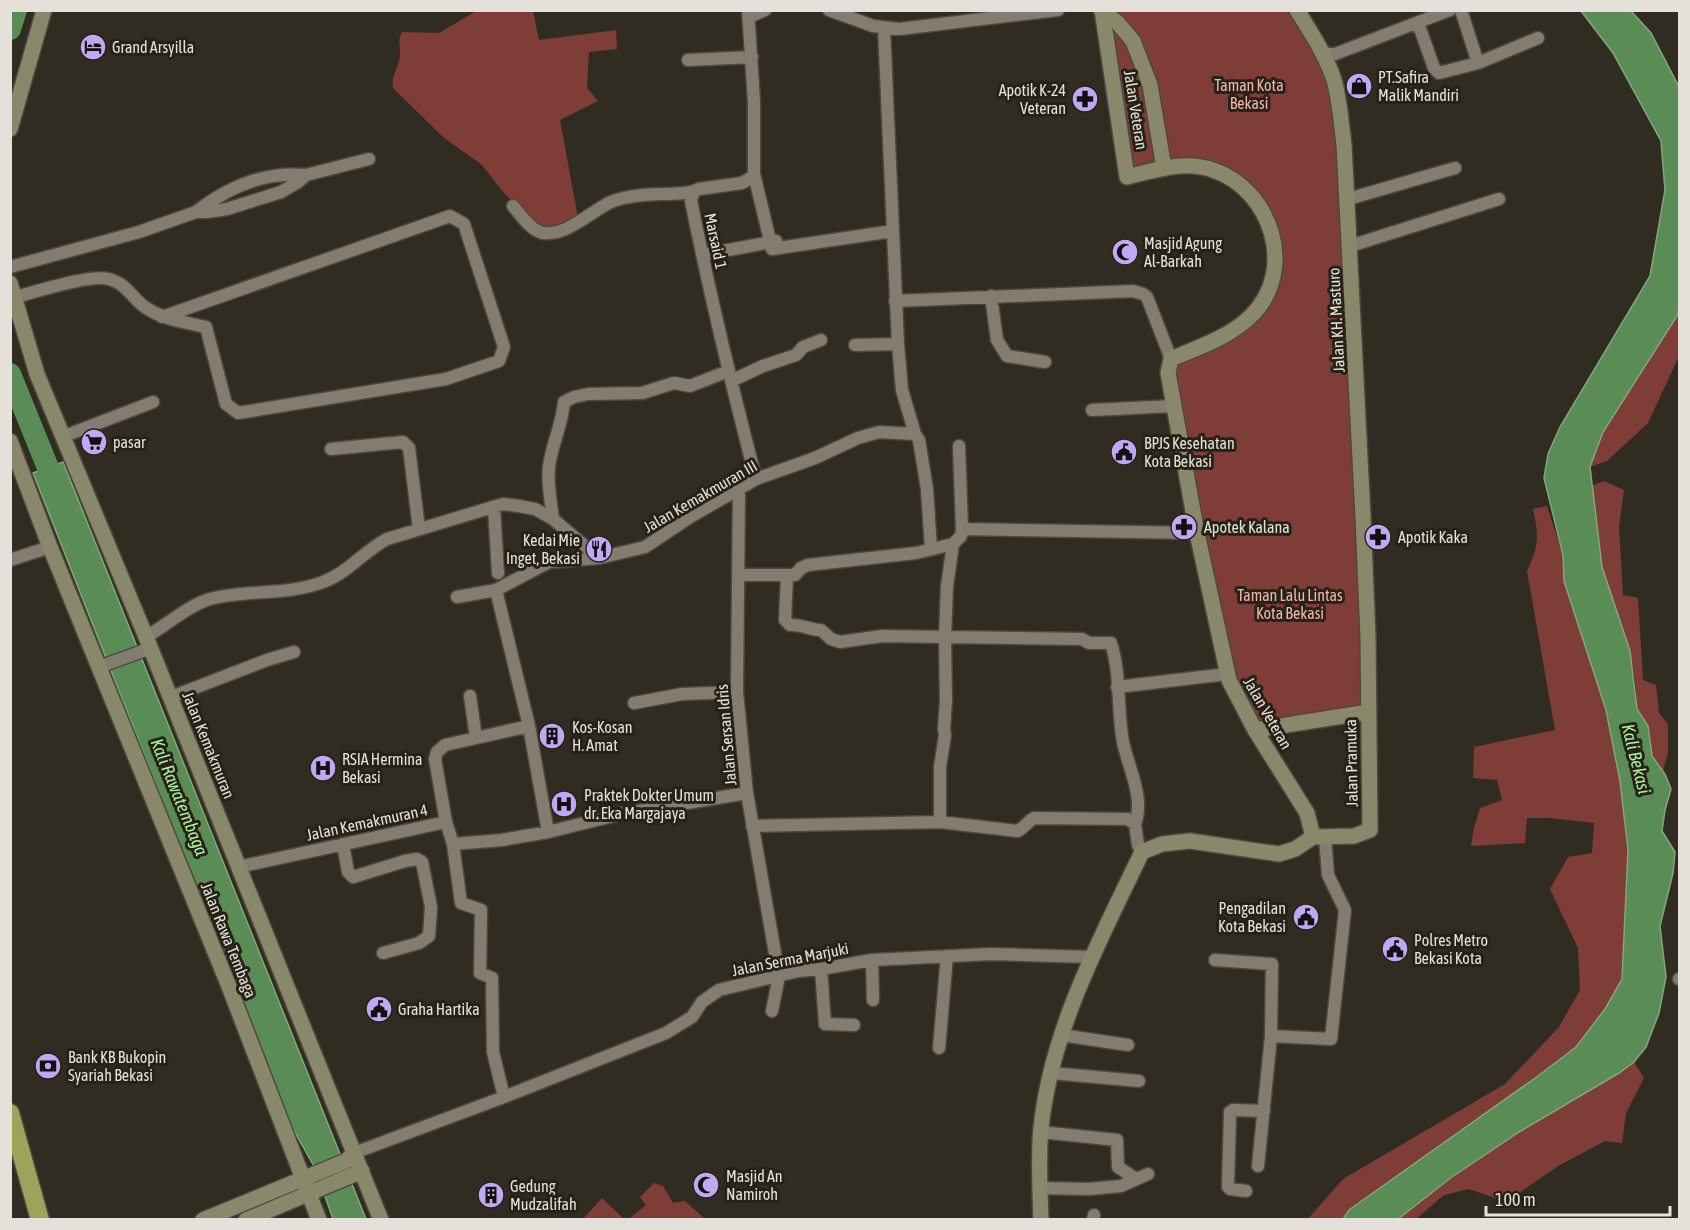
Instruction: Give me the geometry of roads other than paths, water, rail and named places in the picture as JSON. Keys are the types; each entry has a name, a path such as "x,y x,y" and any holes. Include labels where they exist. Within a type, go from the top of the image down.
{"highway":[{"path":"10,1113 40,1220"}],"street":[{"path":"10,129 13,107 44,10"},
{"path":"765,10 749,14 754,102 754,174 777,241"},
{"path":"829,10 884,28 899,29 1058,10"},
{"name":"Jalan KH. Masturo","path":"1297,10 1323,54 1334,80 1339,106 1348,199 1368,638"},
{"path":"1323,54 1335,54 1450,10"},
{"path":"1461,10 1478,63"},
{"name":"Jalan Veteran","path":"1102,11 1117,22 1133,41 1150,85 1164,168"},
{"name":"Jalan Veteran","path":"1102,11 1127,177 1181,165 1212,169 1232,178 1252,194 1265,214 1273,235 1275,255 1272,280 1263,300 1252,315 1230,333 1171,359 1168,374 1197,533 1227,674 1255,730 1307,813 1319,837"},
{"path":"1418,23 1437,72 1442,74 1478,63 1538,38"},
{"path":"884,28 894,301 902,390 915,434 919,440 927,489 932,549"},
{"path":"688,60 752,57"},
{"path":"10,267 139,232 195,212 216,196 245,183 290,173 306,175 369,159"},
{"path":"1348,199 1455,168"},
{"name":"Marsaid 1","path":"754,174 742,183 699,189 693,193 691,201 729,376 756,479"},
{"path":"195,212 207,213 227,209 281,192 306,175"},
{"path":"513,206 528,223 540,232 552,233 617,200 660,194 693,193"},
{"path":"1350,246 1499,200"},
{"path":"13,290 95,278 110,279 124,286 145,307 162,317 206,327 226,404 238,413 446,378 499,361 504,347 464,224 450,216 162,317"},
{"path":"777,241 772,249 893,231"},
{"path":"702,255 777,241"},
{"name":"Jalan Kemakmuran","path":"13,290 37,374 147,645 171,697 353,1165 381,1220"},
{"path":"894,301 1133,291 1147,297 1171,359"},
{"path":"991,296 998,340 1007,356 1045,362"},
{"path":"553,519 549,468 554,442 562,421 564,402 588,394 642,393 674,383 690,386 796,355 803,347 821,340"},
{"path":"855,345 898,344"},
{"path":"62,437 153,402"},
{"path":"1092,410 1174,406"},
{"name":"Jalan Kemakmuran III","path":"457,597 496,590 549,562 599,558 645,547 690,517 756,479 879,432 915,434"},
{"name":"Jalan Rawa Tembaga","path":"10,441 50,547 103,665 154,806 312,1183 319,1220"},
{"path":"331,449 403,442 407,444 418,530"},
{"path":"739,575 795,575 801,568 808,565 894,556 953,544 961,536 962,529 959,446"},
{"name":"Jalan Sersan Idris","path":"739,489 737,692 747,793 779,976"},
{"path":"103,665 147,645 207,600 230,595 289,591 323,582 347,571 379,543 387,539 503,504 535,509 553,519 599,558"},
{"path":"494,507 498,573"},
{"path":"962,529 1197,533"},
{"path":"940,822 940,767 945,735 947,586 953,544"},
{"path":"10,560 50,547"},
{"path":"786,576 785,620 790,625 800,624 813,630 821,630 831,639 840,642 882,636 1046,638 1082,639 1089,643 1110,642 1113,645 1122,739 1136,792 1135,824 1138,845 1142,852"},
{"path":"496,590 529,726 548,832"},
{"name":"Jalan Pramuka","path":"1319,837 1354,836 1370,830 1368,638"},
{"path":"171,697 294,652"},
{"path":"1117,687 1227,674"},
{"path":"634,704 681,694 737,692"},
{"path":"470,696 476,738"},
{"path":"1255,730 1368,712"},
{"name":"Jalan Kemakmuran 4","path":"238,867 446,822 435,759 437,752 445,745 529,726"},
{"path":"453,844 502,840 548,832 621,814 747,793"},
{"path":"752,826 940,822 1018,831 1034,818 1042,817 1128,819 1135,824"},
{"path":"446,822 453,844 461,903 481,910 480,973 492,978 493,1052 504,1097"},
{"path":"1041,1220 1041,1132 1051,1073 1061,1035 1091,957 1142,852 1162,844 1190,841 1279,854 1319,837 1328,875 1345,910 1331,1039 1271,1036"},
{"path":"343,844 348,872 353,877 405,861 417,859 422,862 431,907 429,936 419,943 383,953"},
{"name":"Jalan Serma Marjuki","path":"353,1165 504,1097 666,1033 692,1017 702,1002 719,990 798,971 873,960 991,954 1091,957"},
{"path":"939,1048 947,956"},
{"path":"873,960 873,1000"},
{"path":"1215,960 1272,964 1271,1036 1258,1166"},
{"path":"821,969 824,1023 826,1025 854,1025"},
{"path":"772,1011 779,976"},
{"path":"1061,1035 1128,1045"},
{"path":"1051,1073 1139,1081"},
{"path":"1246,1191 1228,1187 1230,1112 1233,1110 1264,1111"},
{"path":"1041,1132 1117,1140 1118,1167 1136,1179"},
{"path":"202,1220 312,1183 353,1165"},
{"path":"1040,1188 1121,1186 1148,1174"},
{"path":"246,1220 312,1183"}],"water":[{"name":"Kali Bekasi","path":"1581,11 1631,11 1651,33 1679,87 1679,309 1677,316 1603,432 1590,467 1602,567 1630,651 1637,709 1648,726 1652,756 1665,774 1671,789 1662,831 1675,852 1673,873 1660,926 1666,977 1659,1013 1646,1047 1634,1062 1519,1132 1452,1177 1398,1219 1343,1219 1349,1210 1576,1047 1605,1009 1622,979 1628,850 1620,781 1606,710 1564,581 1563,555 1544,478 1548,454 1560,427 1650,276 1665,190 1661,141 1613,53"},
{"path":"63,462 366,1219 333,1219 315,1168 289,1122 33,473"}],"waterway":[{"name":"Kali Rawatembaga","path":"10,29 16,10"},
{"name":"Kali Rawatembaga","path":"10,374 59,495"}],"place":[{"name":"Grand Arsyilla","path":"93,47"},
{"name":"PT.Safira Malik Mandiri","path":"1359,86"},
{"name":"Apotik K-24 Veteran","path":"1085,99"},
{"name":"Masjid Agung Al-Barkah","path":"1125,252"},
{"name":"pasar","path":"94,442"},
{"name":"BPJS Kesehatan Kota Bekasi","path":"1124,452"},
{"name":"Apotek Kalana","path":"1184,527"},
{"name":"Apotik Kaka","path":"1378,537"},
{"name":"Kedai Mie Inget, Bekasi","path":"599,549"},
{"name":"Kos-Kosan H. Amat","path":"552,736"},
{"name":"RSIA Hermina Bekasi","path":"323,768"},
{"name":"Praktek Dokter Umum dr. Eka Margajaya","path":"564,804"},
{"name":"Pengadilan Kota Bekasi","path":"1306,917"},
{"name":"Polres Metro Bekasi Kota","path":"1395,949"},
{"name":"Graha Hartika","path":"379,1009"},
{"name":"Bank KB Bukopin Syariah Bekasi","path":"48,1066"},
{"name":"Masjid An Namiroh","path":"706,1185"},
{"name":"Gedung Mudzalifah","path":"491,1195"}],"park label":[{"name":"Taman Kota Bekasi","path":"1249,94"},
{"name":"Taman Lalu Lintas Kota Bekasi","path":"1290,604"}]}
